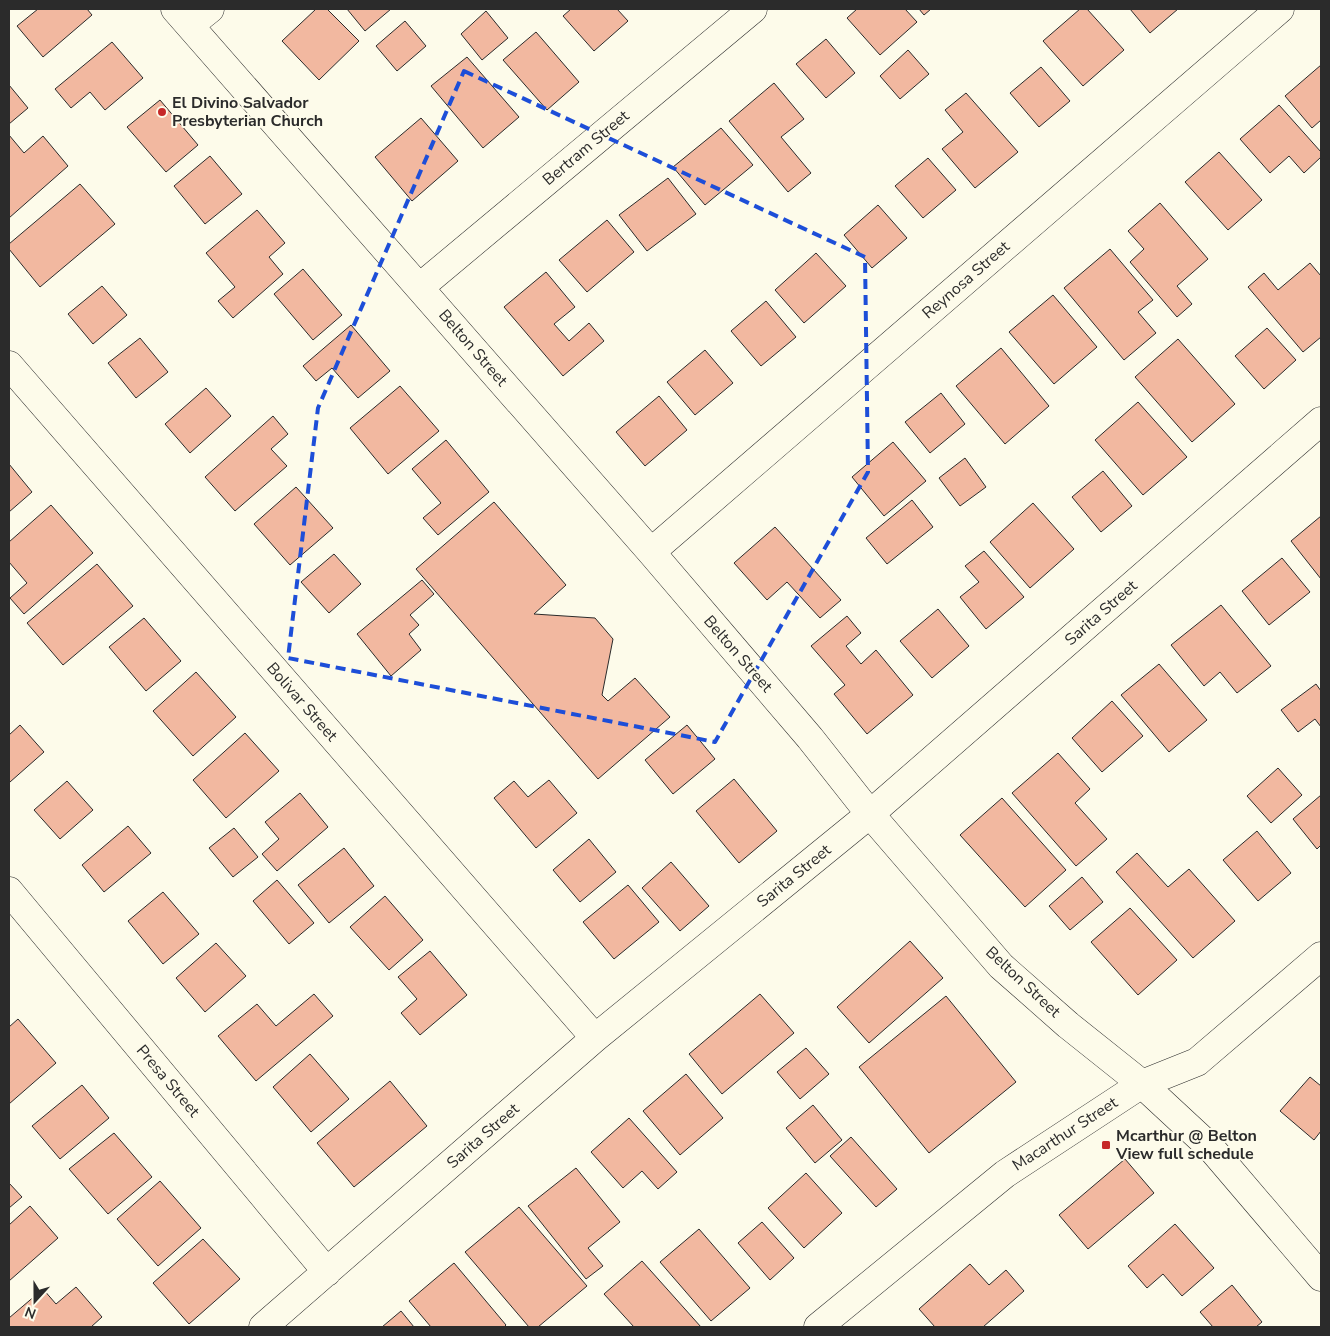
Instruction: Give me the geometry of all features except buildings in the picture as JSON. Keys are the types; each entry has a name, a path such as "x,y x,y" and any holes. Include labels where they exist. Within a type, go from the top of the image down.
{"street":[{"name":"Bertram Street","path":"420,287 753,9"},
{"name":"Reynosa Street","path":"651,552 1280,9"},
{"name":"Belton Street","path":"192,14 420,287 651,552 810,738 870,814 1001,966 1068,1025 1142,1084 1211,1148 1321,1277"},
{"name":"Bolivar Street","path":"9,365 595,1038"},
{"name":"Sarita Street","path":"263,1327 595,1038 870,814 1321,421"},
{"name":"Presa Street","path":"9,892 327,1272"},
{"name":"Macarthur Street","path":"818,1327 1005,1174 1142,1084 1197,1062 1321,956"}],"highlighted area":[{"path":"464,71 865,257 868,472 715,742 288,658 318,408"}],"place":[{"name":"El Divino Salvador Presbyterian Church","path":"162,112"},
{"name":"Mcarthur @ Belton View full schedule","path":"1106,1145"}]}
